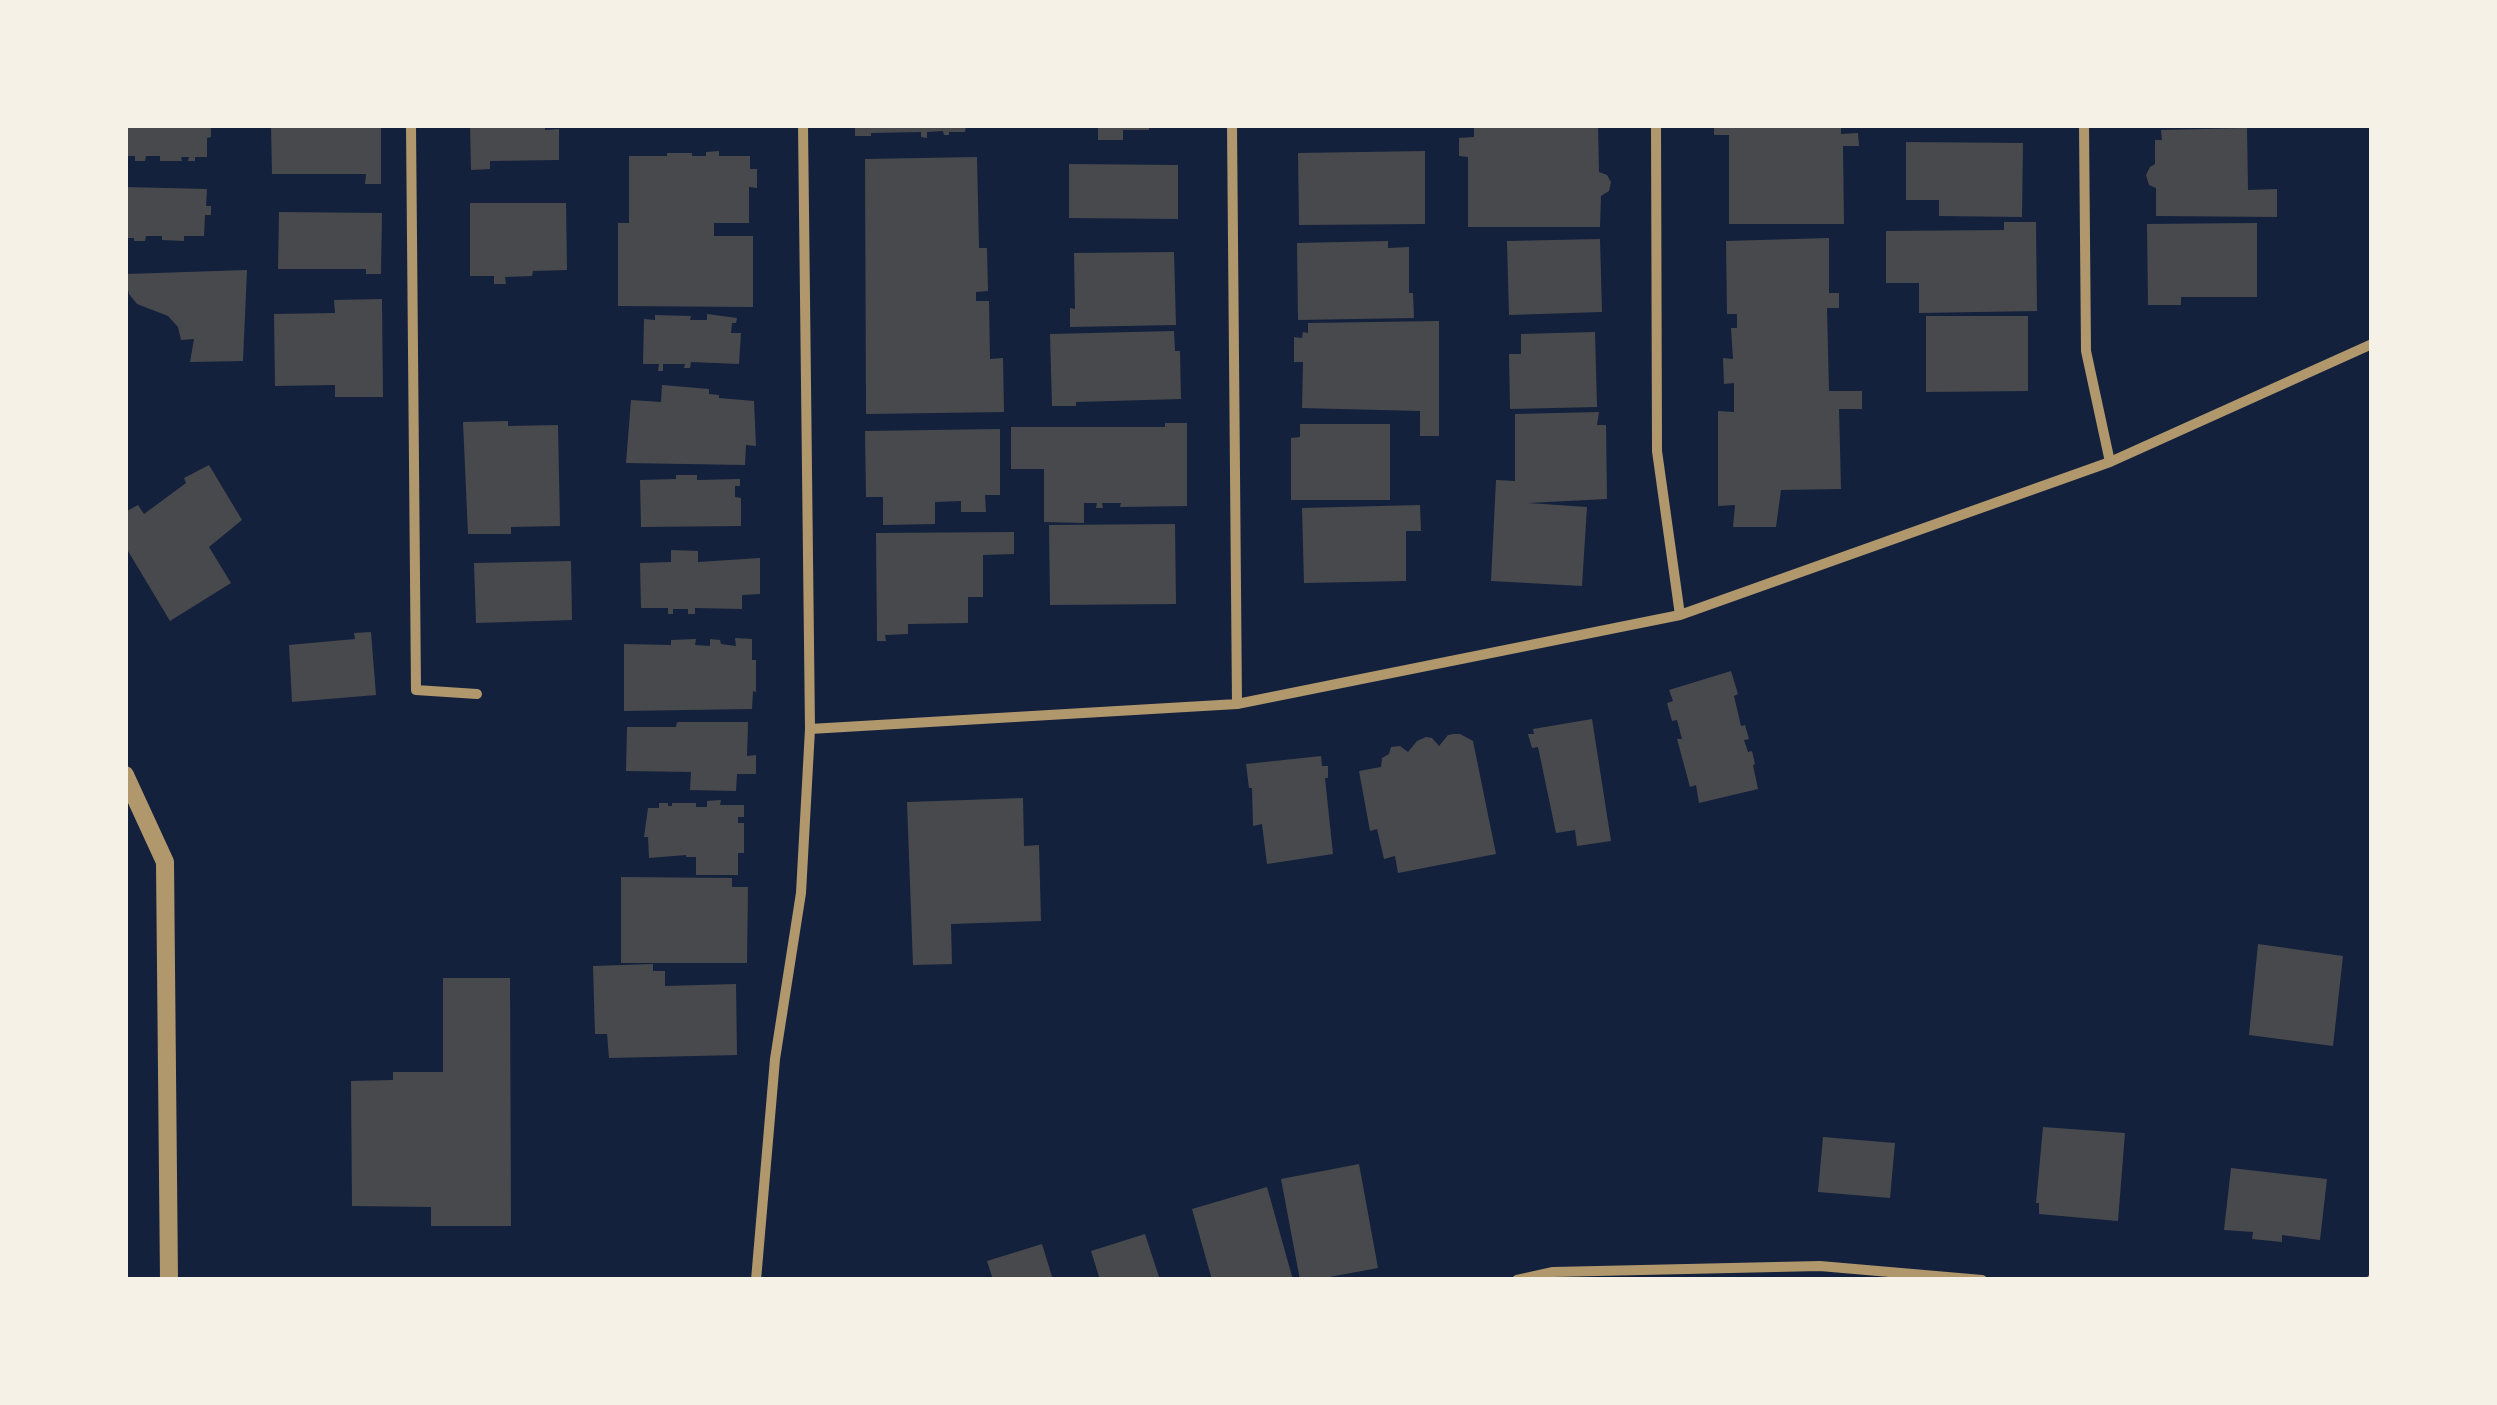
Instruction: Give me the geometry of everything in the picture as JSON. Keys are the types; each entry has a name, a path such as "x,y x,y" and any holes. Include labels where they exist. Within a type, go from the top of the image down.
{"street":[{"path":"412,125 416,690 477,694"},
{"path":"756,1280 774,1059 802,893 810,729 802,125"},
{"path":"1232,125 1237,704"},
{"path":"1656,125 1657,451 1680,615"},
{"path":"2084,125 2086,351 2110,462"},
{"path":"810,729 1237,704 1680,615 2110,462 2372,344"},
{"path":"125,775 165,862 169,1280"},
{"path":"1517,1280 1553,1272 1820,1266 1982,1280"}],"building":[{"path":"125,125 211,125 207,157 160,161 160,156 146,156 145,161 135,161 135,156 125,156"},
{"path":"271,125 381,125 381,184 365,184 366,174 272,174"},
{"path":"470,125 545,125 545,130 559,129 559,160 490,161 490,169 471,170"},
{"path":"855,125 966,125 965,132 927,132 927,138 921,137 921,132 855,136"},
{"path":"1098,125 1149,125 1149,130 1123,130 1123,140 1098,140"},
{"path":"1474,125 1598,125 1599,172 1611,182 1609,191 1601,196 1600,227 1468,227 1468,157 1459,156 1459,138 1474,137"},
{"path":"1714,125 1841,125 1841,134 1858,133 1859,146 1843,146 1844,224 1729,224 1729,135 1714,135"},
{"path":"2247,128 2248,190 2277,189 2277,217 2156,216 2156,188 2149,185 2146,175 2155,164 2155,140 2162,140 2161,130"},
{"path":"1906,142 2023,143 2022,217 1939,216 1939,200 1906,200"},
{"path":"719,151 719,156 750,156 750,169 757,169 757,188 749,187 749,223 714,223 714,236 753,236 753,307 618,306 618,223 629,223 629,156 706,156 706,152"},
{"path":"1425,151 1425,224 1299,225 1298,153"},
{"path":"977,157 979,248 987,248 988,291 976,292 976,301 989,301 990,359 1003,358 1004,412 866,414 865,159"},
{"path":"1069,164 1178,165 1178,219 1069,218"},
{"path":"125,187 207,189 206,206 211,206 211,215 205,215 204,236 184,236 184,241 162,240 162,236 146,236 145,241 125,238"},
{"path":"470,203 566,203 567,270 505,277 506,284 494,284 494,276 470,276"},
{"path":"279,212 382,213 381,274 366,274 366,269 278,269"},
{"path":"2004,222 2036,222 2037,311 1919,313 1919,283 1886,283 1886,231 2004,230"},
{"path":"2257,223 2257,297 2181,297 2181,305 2148,305 2147,224"},
{"path":"1829,238 1829,293 1839,293 1839,308 1827,308 1829,391 1862,391 1862,409 1839,409 1841,489 1781,490 1776,527 1733,527 1735,505 1718,506 1718,411 1734,412 1734,383 1724,384 1723,358 1733,359 1731,328 1737,328 1737,314 1727,314 1726,241"},
{"path":"1600,239 1602,312 1509,315 1507,241"},
{"path":"1388,241 1388,248 1409,247 1409,293 1413,293 1414,318 1298,320 1297,243"},
{"path":"1174,252 1176,325 1070,327 1070,308 1075,309 1074,253"},
{"path":"247,270 243,361 190,362 194,339 181,340 178,327 168,316 137,304 129,294 126,280 127,274"},
{"path":"382,299 383,397 335,397 335,385 275,386 274,314 335,313 334,300"},
{"path":"707,314 737,318 731,333 741,333 739,364 691,362 690,368 684,368 685,364 663,364 663,371 658,371 659,364 643,364 644,319 655,320 655,315 707,320"},
{"path":"1926,316 2028,316 2028,391 1926,392"},
{"path":"1439,321 1439,436 1420,436 1420,411 1302,408 1303,362 1294,362 1294,337 1302,338 1303,332 1308,333 1308,323"},
{"path":"1174,331 1175,351 1180,351 1181,399 1052,406 1050,334"},
{"path":"1595,332 1597,407 1510,409 1509,354 1521,354 1521,334"},
{"path":"662,385 709,389 709,394 719,398 754,401 756,446 746,445 745,465 626,463 631,400 661,402"},
{"path":"1599,412 1597,425 1606,425 1607,499 1528,503 1587,507 1582,586 1491,581 1496,480 1515,481 1515,414"},
{"path":"508,421 508,426 558,425 560,526 511,527 511,534 468,534 463,422"},
{"path":"1165,423 1187,423 1187,506 1120,507 1121,503 1102,503 1103,508 1096,508 1097,503 1084,503 1084,523 1044,522 1044,469 1011,469 1011,427 1165,427"},
{"path":"1300,424 1390,424 1390,500 1291,500 1291,438 1300,437"},
{"path":"1000,429 1000,495 985,495 986,512 961,512 961,501 935,502 935,524 883,525 883,497 866,497 865,431"},
{"path":"209,465 242,520 209,547 231,583 170,621 125,546 125,512 138,505 144,514 186,483 184,478"},
{"path":"676,475 697,475 697,480 740,479 735,497 741,498 741,526 641,527 640,480 676,479"},
{"path":"1420,505 1421,531 1406,531 1406,581 1304,583 1302,508"},
{"path":"1175,524 1176,604 1050,605 1049,525"},
{"path":"1014,532 1014,554 983,555 983,597 968,597 968,623 908,624 908,634 885,635 886,641 877,641 876,533"},
{"path":"671,550 698,551 698,562 760,558 760,594 742,595 742,609 695,608 695,614 688,614 688,609 673,609 673,614 668,614 668,608 641,608 640,563 671,562"},
{"path":"571,561 572,620 476,623 474,563"},
{"path":"371,632 376,695 292,702 289,645 355,639 354,633"},
{"path":"735,638 752,639 756,692 753,691 752,709 624,711 624,644 671,645 671,640 696,639 695,645 710,646 710,639 736,646"},
{"path":"1731,671 1758,789 1699,803 1696,785 1690,787 1677,739 1682,739 1677,720 1672,721 1667,703 1673,701 1669,690"},
{"path":"1592,719 1611,841 1577,846 1575,830 1556,833 1538,747 1532,748 1528,734 1534,734 1533,729"},
{"path":"677,722 748,722 747,756 756,755 756,774 737,774 736,791 690,790 691,772 626,771 627,727 676,727"},
{"path":"1460,734 1473,741 1496,854 1398,873 1395,856 1384,859 1377,829 1370,831 1359,771 1381,767 1382,758 1391,747 1400,746 1408,752 1426,737 1439,746 1448,735"},
{"path":"1321,756 1322,766 1328,766 1325,778 1333,854 1267,864 1262,824 1253,826 1252,788 1246,764"},
{"path":"1023,798 1024,846 1039,845 1041,921 951,924 952,964 913,965 907,802"},
{"path":"721,800 720,805 744,805 744,817 738,817 738,823 744,823 744,853 738,853 738,875 696,875 696,857 686,855 649,858 648,837 644,837 648,808 659,808 659,803 696,803 696,807 707,807 707,801"},
{"path":"621,877 732,878 732,887 748,887 747,963 621,963"},
{"path":"2258,944 2343,956 2333,1046 2249,1035"},
{"path":"653,964 653,971 665,971 665,986 736,984 737,1055 609,1058 607,1034 595,1034 593,966"},
{"path":"443,978 510,978 511,1226 431,1226 431,1207 352,1206 351,1081 393,1080 393,1072 443,1072"},
{"path":"2043,1127 2125,1133 2118,1221 2039,1214 2036,1203"},
{"path":"1823,1137 1895,1143 1890,1198 1818,1192"},
{"path":"1359,1164 1378,1268 1300,1280 1281,1179"},
{"path":"2231,1168 2327,1179 2320,1240 2282,1235 2282,1242 2252,1239 2253,1232 2224,1230"},
{"path":"1267,1187 1293,1280 1212,1280 1192,1209"},
{"path":"1145,1234 1160,1280 1100,1280 1091,1251"},
{"path":"1042,1244 1053,1280 993,1280 987,1261"}]}
